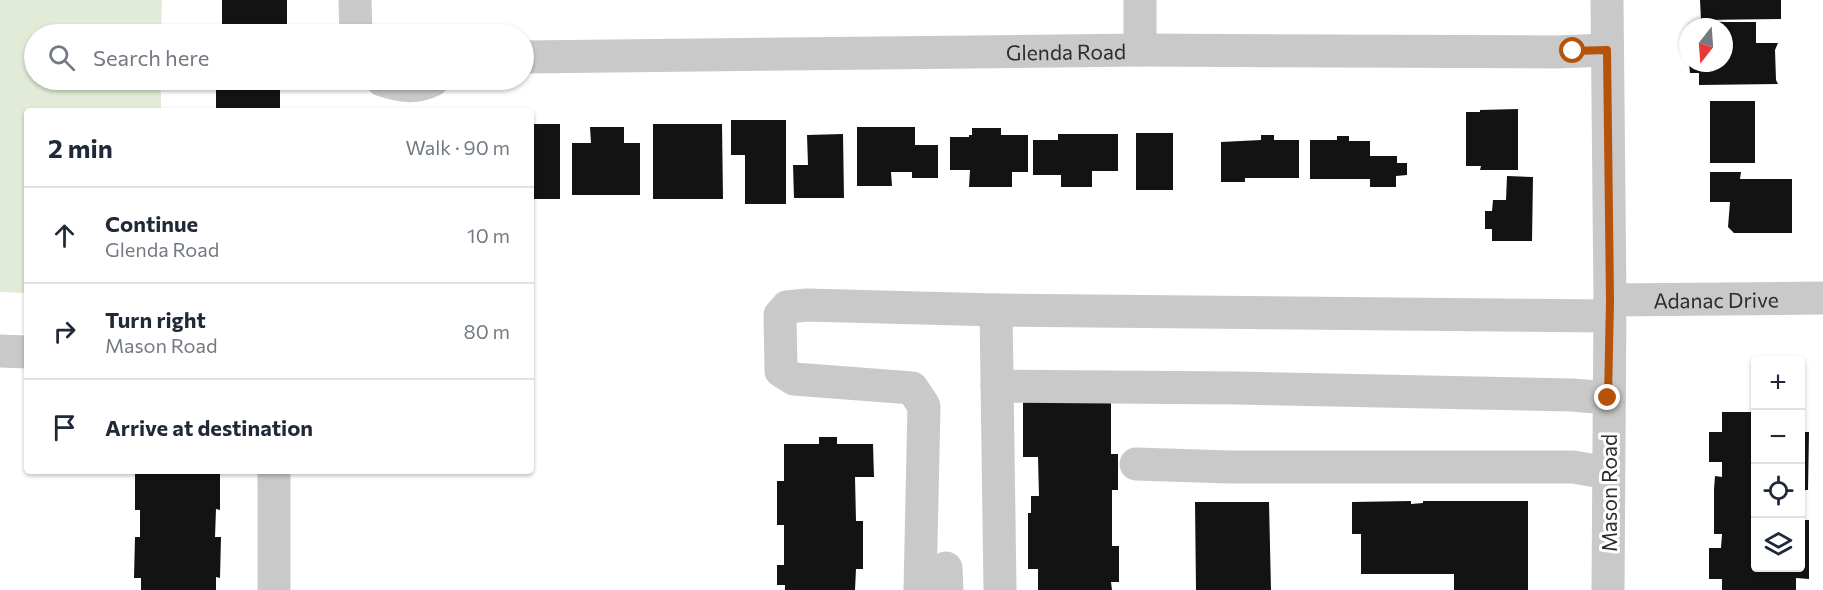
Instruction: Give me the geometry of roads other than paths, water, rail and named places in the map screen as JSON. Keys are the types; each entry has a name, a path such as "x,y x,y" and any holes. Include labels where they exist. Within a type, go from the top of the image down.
{"street":[{"path":"355,0 356,24"},
{"path":"1140,0 1140,50"},
{"name":"Mason Road","path":"1607,0 1608,590"},
{"name":"Glenda Road","path":"534,57 1140,50 1532,52 1607,50"},
{"name":"Adanac Drive","path":"920,590 924,406 912,388 794,379 781,371 780,315 787,308 807,305 996,310 1609,308 1823,298"},
{"path":"996,310 1000,590"},
{"path":"0,351 24,352"},
{"path":"997,386 1237,388 1572,395 1608,398"},
{"path":"1136,464 1230,467 1573,467 1608,473"},
{"path":"274,474 274,590"}]}
